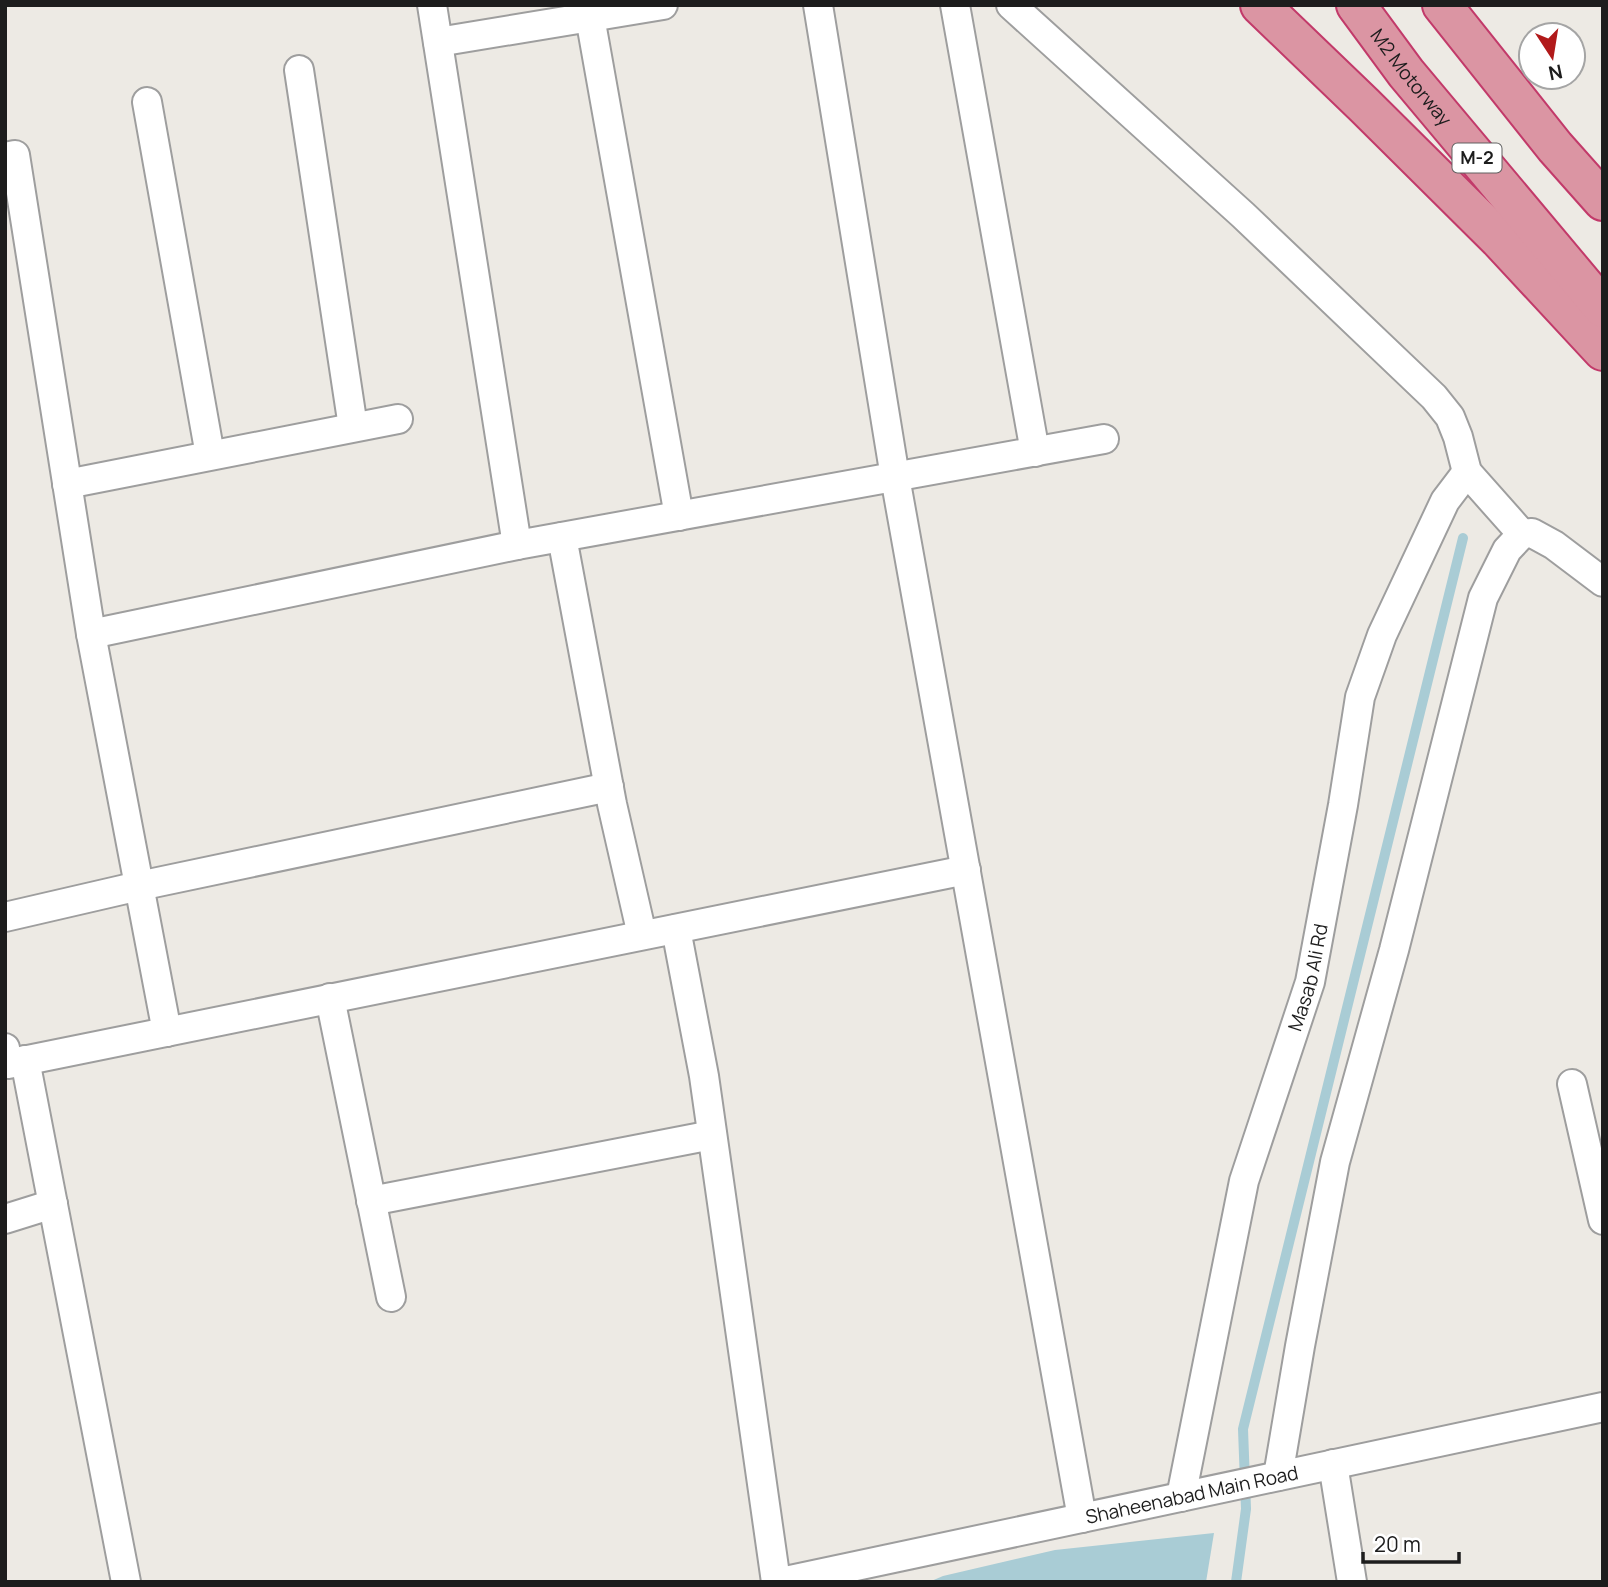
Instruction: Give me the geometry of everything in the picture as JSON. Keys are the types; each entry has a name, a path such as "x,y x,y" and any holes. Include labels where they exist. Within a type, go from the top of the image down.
{"highway":[{"path":"1259,5 1499,239 1603,351"},
{"name":"M2 Motorway","path":"1356,5 1415,83 1603,308"},
{"path":"1443,5 1555,147 1603,201"}],"street":[{"path":"432,5 517,545"},
{"path":"438,42 599,12 663,5"},
{"path":"818,5 895,477 1082,1518"},
{"path":"955,5 1035,452"},
{"path":"1012,5 1243,215 1434,397 1450,417 1467,472 1522,534"},
{"path":"599,12 679,516"},
{"path":"299,70 353,427"},
{"path":"147,102 210,455"},
{"path":"5,157 15,155 91,634 167,1031"},
{"path":"67,484 398,419"},
{"path":"91,634 517,545 1104,439"},
{"name":"Masab Ali Rd","path":"1181,1497 1244,1181 1310,982 1360,697 1382,635 1444,501 1467,472"},
{"path":"1278,1476 1335,1162 1394,950 1483,598 1507,550 1522,534 1541,536 1603,582"},
{"path":"562,537 609,787 642,935"},
{"path":"5,917 139,886 609,787"},
{"path":"126,1582 53,1204 15,1054 167,1031 966,870"},
{"path":"676,929 704,1076 779,1582"},
{"path":"330,998 391,1297"},
{"path":"1572,1084 1603,1220"},
{"path":"371,1201 712,1135"},
{"path":"5,1219 53,1204"},
{"name":"Shaheenabad Main Road","path":"779,1582 1603,1407"},
{"path":"1333,1464 1352,1582"}],"water":[{"path":"1214,1533 1206,1582 929,1582 943,1576 1055,1550"}],"waterway":[{"path":"1236,1582 1246,1509 1243,1429 1463,538"}]}
